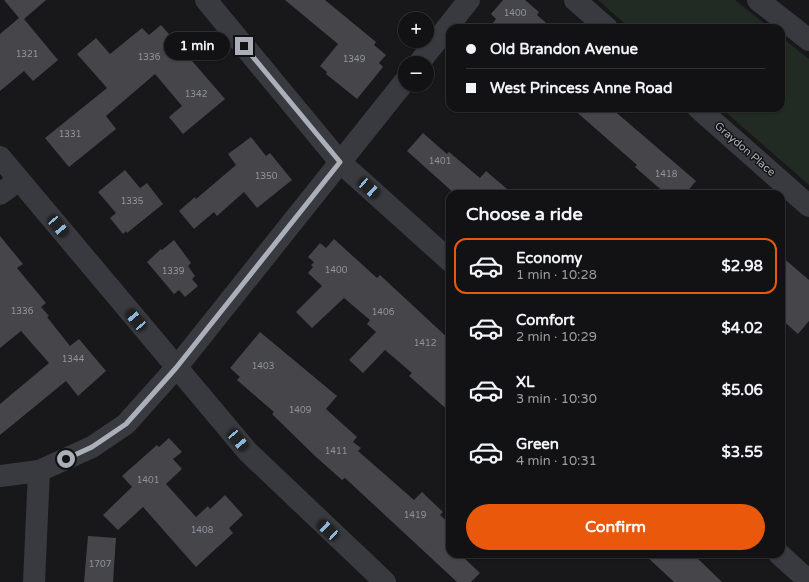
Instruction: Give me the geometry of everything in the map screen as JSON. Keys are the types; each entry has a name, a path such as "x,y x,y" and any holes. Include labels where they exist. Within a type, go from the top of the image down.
{"street":[{"path":"206,0 340,162 446,257"},
{"path":"450,24 469,0"},
{"path":"576,0 603,24"},
{"path":"758,0 809,40"},
{"path":"425,56 446,29"},
{"path":"0,476 39,471 92,447 126,424 176,368 398,90"},
{"name":"Graydon Place","path":"703,112 809,206"},
{"path":"0,157 248,452 385,582"},
{"path":"0,194 19,180"},
{"path":"34,582 39,471"},
{"path":"783,558 809,581"}],"shaded area":[{"path":"598,0 735,0 765,24 625,24"},
{"path":"785,40 809,59 809,185 726,112 785,112"}],"building":[{"path":"4,0 46,0 24,19 58,60 33,81 24,71 0,91 0,34 19,18"},
{"path":"285,0 325,0 376,42 374,45 386,55 379,63 383,67 357,99 326,74 327,72 320,66 338,44"},
{"path":"503,0 525,0 539,12 537,15 547,24 492,24 496,19 491,14"},
{"path":"161,25 225,99 183,134 169,117 182,106 155,74 106,116 116,129 69,167 45,138 107,88 77,54 96,38 110,54 142,28 149,35"},
{"path":"577,112 616,112 696,181 688,190 661,190 635,167 637,165"},
{"path":"423,133 447,154 449,152 480,178 486,171 508,190 451,190 407,151"},
{"path":"251,137 266,156 270,153 292,180 257,208 244,192 217,216 214,212 194,229 179,211 195,197 196,199 236,165 228,154"},
{"path":"125,170 140,188 147,183 163,204 127,233 126,231 123,234 110,218 116,213 98,192"},
{"path":"0,236 23,264 17,268 46,303 41,307 49,316 47,317 70,346 79,339 106,371 78,396 66,381 0,435 0,404 49,363 21,331 0,348"},
{"path":"334,239 377,278 380,275 446,336 446,408 409,376 412,373 385,350 363,373 349,360 376,332 367,324 370,320 344,298 312,328 296,312 322,286 308,273 313,267 311,265 314,262 308,257 320,243 326,248"},
{"path":"174,240 191,263 188,266 195,276 192,279 198,286 185,297 179,290 174,294 147,262 161,249 162,250"},
{"path":"785,259 809,280 809,321 798,334 785,323"},
{"path":"260,332 337,396 326,409 357,437 353,442 361,448 358,451 414,500 422,492 443,512 440,515 446,520 446,558 464,558 480,573 471,582 457,582 345,478 342,480 315,456 272,414 274,412 237,380 240,377 230,368"},
{"path":"169,438 182,452 173,459 182,469 166,484 196,517 208,506 210,509 225,495 243,515 229,528 233,533 196,567 143,507 118,530 103,515 132,487 122,476 157,445 159,447"},
{"path":"88,536 116,538 113,582 84,582"},
{"path":"648,558 697,558 722,582 674,582"}],"route":[{"path":"66,459 92,447 126,424 176,368 340,162 244,46"}]}
